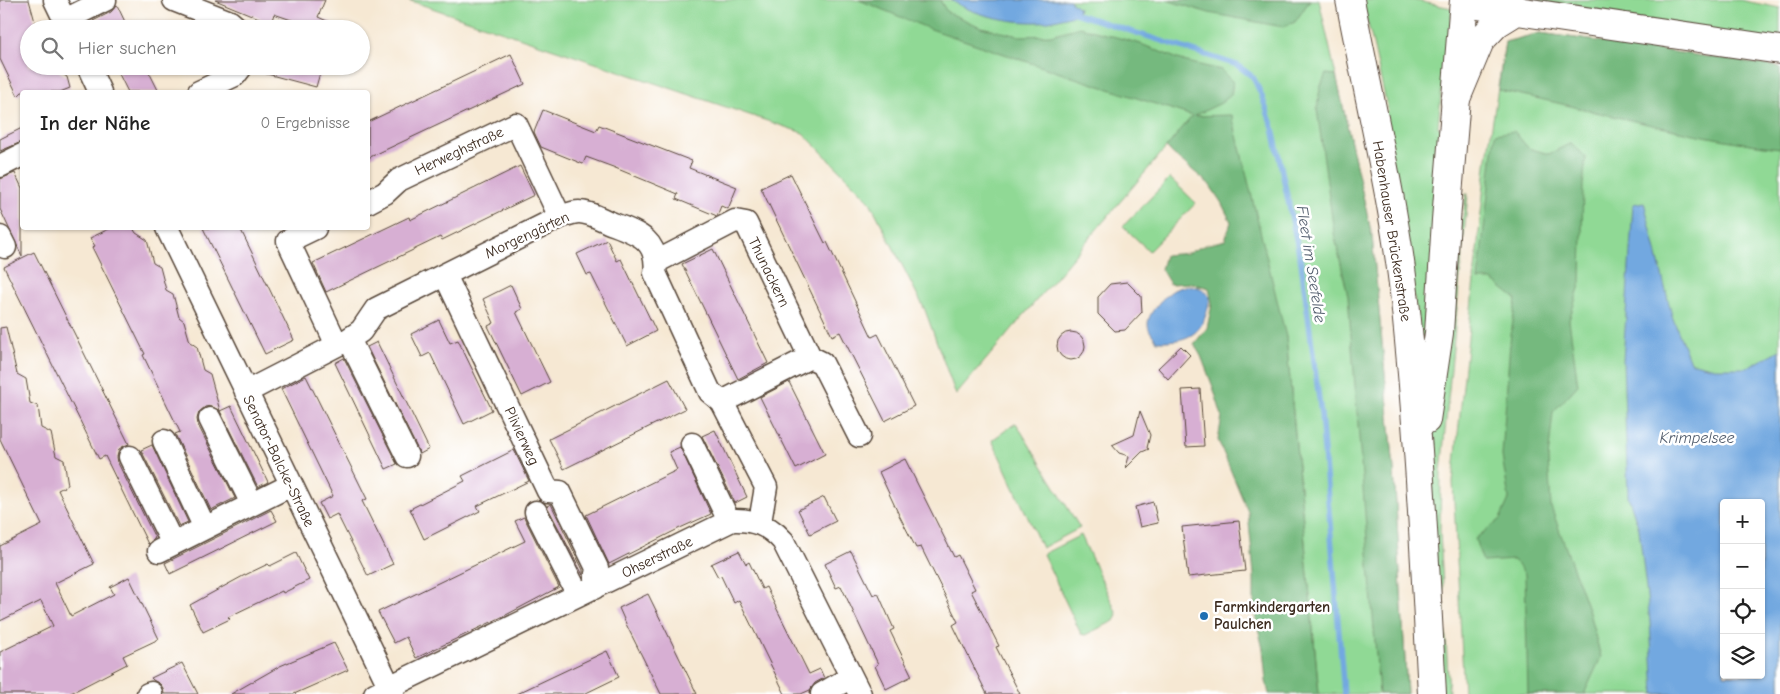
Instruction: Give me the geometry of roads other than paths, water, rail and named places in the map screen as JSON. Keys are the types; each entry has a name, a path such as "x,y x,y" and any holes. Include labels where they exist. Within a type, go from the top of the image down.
{"main road":[{"name":"Habenhauser Brückenstraße","path":"1350,0 1372,108 1405,300 1419,463 1432,694"},
{"path":"1467,55 1457,1 1780,50"},
{"path":"1467,55 1497,22 1518,10"},
{"name":"Habenhauser Brückenstraße","path":"1419,463 1440,333 1444,239 1455,102 1467,55"}],"street":[{"path":"55,0 65,20"},
{"path":"73,20 105,0"},
{"path":"174,0 225,20"},
{"path":"92,75 99,90"},
{"path":"203,90 235,75"},
{"name":"Herweghstraße","path":"370,201 385,193 399,180 516,124 560,216"},
{"name":"Morgengärten","path":"246,392 361,331 376,309 560,216 580,212 592,215 640,235 647,242 656,262 654,273 710,392 722,402 766,487 760,522"},
{"name":"Thunackern","path":"656,262 735,221 746,223 810,357 822,363 859,436"},
{"name":"Senator-Balcke-Straße","path":"168,230 291,485 386,692"},
{"path":"311,230 288,241 407,456"},
{"name":"Plivierweg","path":"446,275 548,491 560,492 597,568 586,592"},
{"path":"722,402 810,357"},
{"path":"210,419 252,504"},
{"path":"164,441 205,528"},
{"path":"692,444 730,521"},
{"path":"130,457 166,547 291,485"},
{"path":"536,512 586,592"},
{"name":"Ohserstraße","path":"386,692 730,521 743,519 760,522"},
{"path":"760,522 783,541 856,686 822,694"}],"water":[{"path":"951,0 1069,0 1079,8 1077,14 1063,18 1043,22 1027,22 981,14"},
{"name":"Krimpelsee","path":"1644,202 1672,316 1690,362 1715,368 1747,368 1780,350 1780,694 1654,694 1650,622 1639,529 1628,496 1623,361 1633,204"},
{"path":"1190,286 1202,289 1210,298 1200,327 1188,337 1169,341 1157,341 1148,327 1151,314 1170,292 1178,288"}],"waterway":[{"name":"Fleet im Seefelde","path":"1071,12 1237,65 1253,77 1261,94 1273,128 1301,263 1321,414 1344,694"}],"place":[{"name":"Farmkindergarten Paulchen","path":"1204,616"}]}
